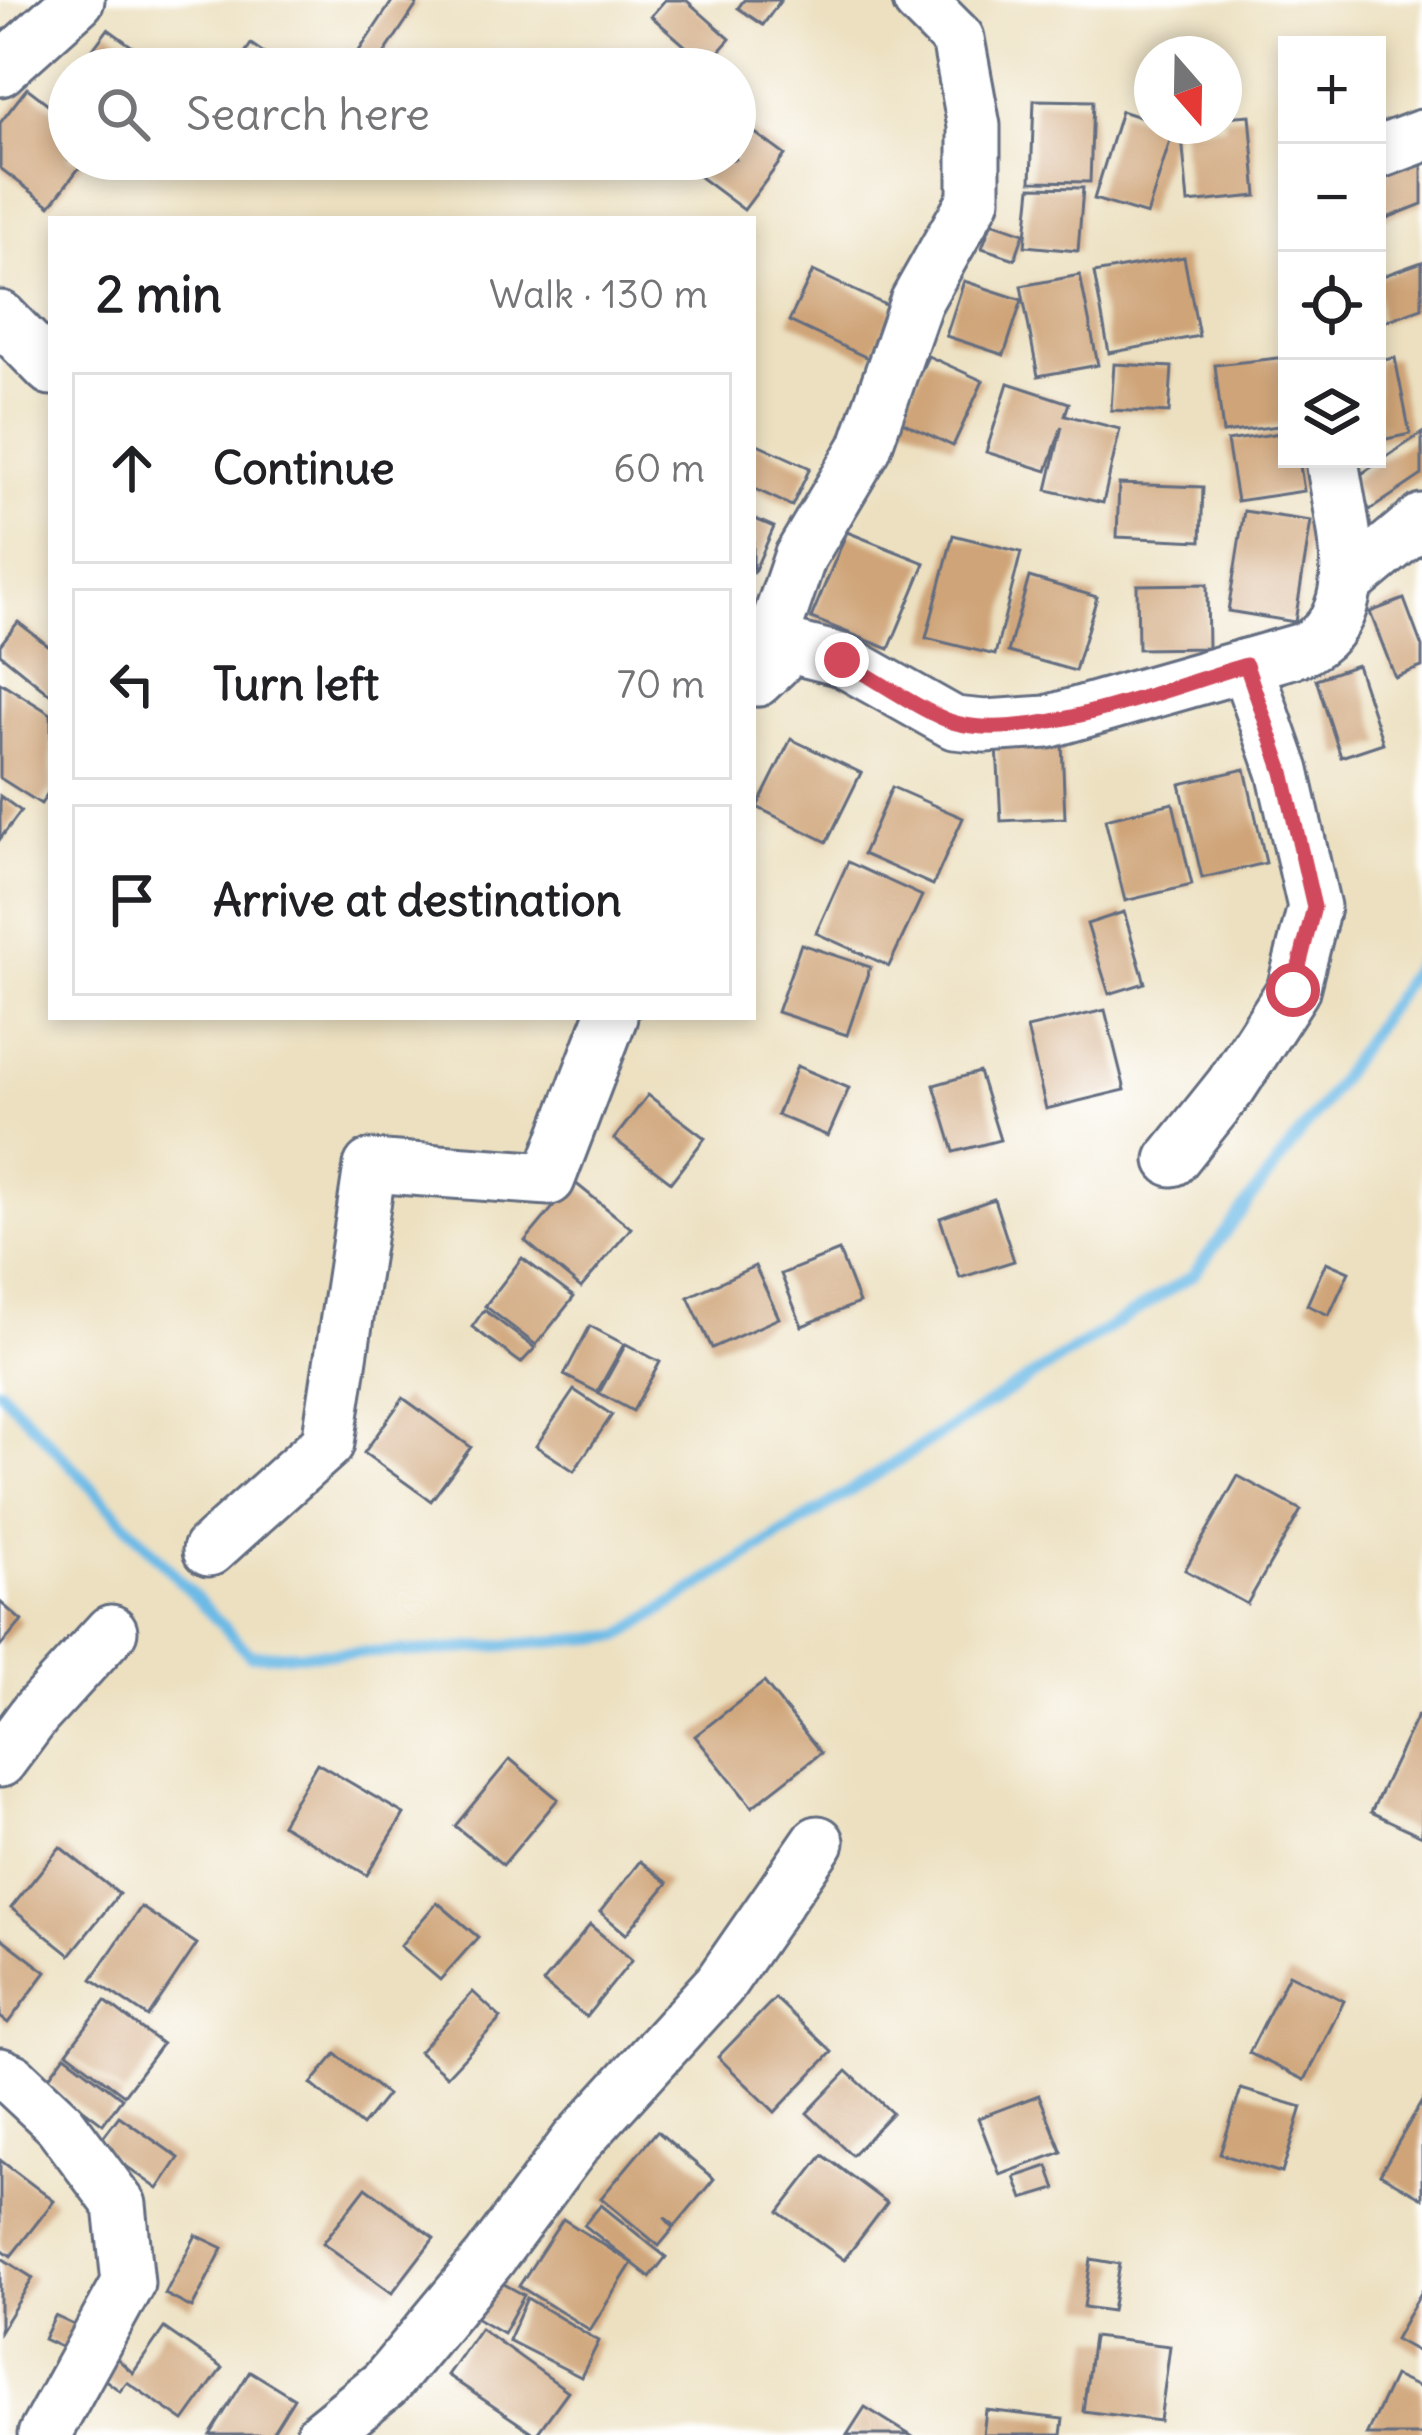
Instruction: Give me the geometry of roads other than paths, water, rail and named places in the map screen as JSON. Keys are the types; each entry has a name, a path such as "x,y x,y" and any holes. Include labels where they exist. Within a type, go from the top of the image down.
{"street":[{"path":"759,678 800,557 865,448 916,302 974,199 974,126 958,39 919,0"},
{"path":"0,70 68,3"},
{"path":"1386,150 1422,136"},
{"path":"0,316 48,365"},
{"path":"759,678 842,660 954,723 985,726 1047,722 1306,649 1327,637 1342,612 1348,581 1333,468"},
{"path":"1348,581 1422,520"},
{"path":"1172,1160 1231,1086 1293,990 1314,907 1283,772 1246,665"},
{"path":"209,1550 328,1443 370,1166 549,1179 610,1020"},
{"path":"0,1761 35,1714 111,1631"},
{"path":"322,2435 385,2384 489,2259 577,2142 719,1985 818,1842"},
{"path":"0,2074 13,2080 60,2124 120,2205 128,2283 44,2435"}],"waterway":[{"path":"0,1390 250,1655 434,1651 620,1636 1193,1275 1323,1104 1422,957"}]}
